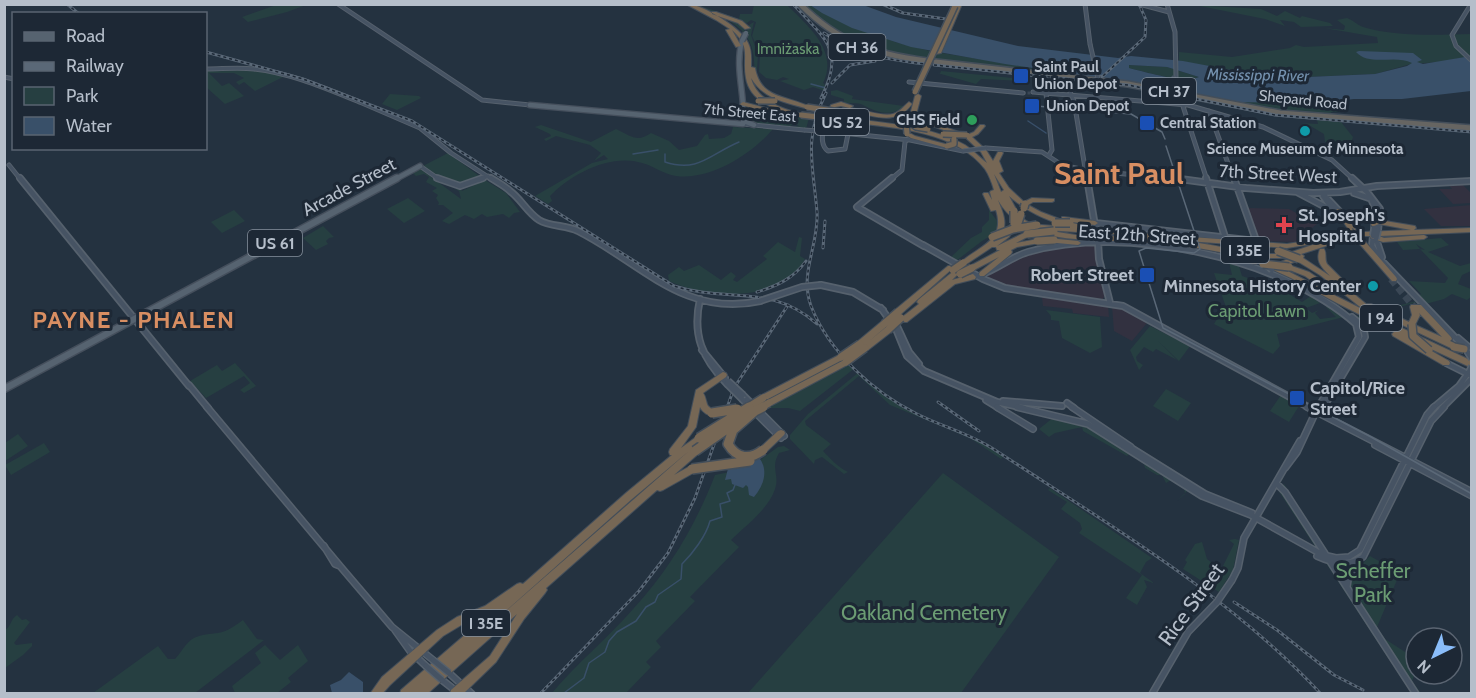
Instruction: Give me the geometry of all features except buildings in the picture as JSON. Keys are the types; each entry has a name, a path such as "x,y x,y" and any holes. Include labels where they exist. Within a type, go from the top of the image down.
{"highway":[{"path":"688,4 721,23 740,44"},
{"path":"688,4 731,27 743,38 749,51 748,74 751,86 770,104 940,134 952,134 978,149 1021,205"},
{"path":"696,4 745,26"},
{"path":"696,4 734,26 746,37 753,52 753,75 761,87 818,118 892,118 908,110 916,95"},
{"name":"CH 36","path":"801,4 824,27 853,45 882,55 927,61"},
{"path":"867,119 940,134 954,144 947,146 913,137 908,130 908,110 959,6"},
{"name":"CH 37","path":"936,62 1044,74 1066,79"},
{"name":"Shepard Road","path":"1066,79 1136,85 1262,111 1341,119 1472,126"},
{"name":"Shepard Road","path":"1066,79 1136,84 1261,108 1472,126"},
{"path":"745,104 775,101 803,111"},
{"path":"745,104 843,115 888,126 940,134 968,136 981,130"},
{"path":"826,128 832,108 837,104 887,114 908,110 923,122 956,131 978,146 998,183 1021,205 1067,224 1123,236"},
{"name":"US 52","path":"908,110 887,116 844,109 835,117 841,122 940,134"},
{"path":"852,118 942,129 961,135 978,146"},
{"path":"908,130 916,127 940,134 976,154 987,163 1021,205 1052,216 1095,223"},
{"path":"901,315 966,264 1009,237 1016,225 1021,205 997,164 996,159 1000,153"},
{"path":"987,163 1000,199 1016,223 1030,234 1049,241 1080,243"},
{"path":"966,264 1001,230 1001,219 987,163"},
{"path":"986,198 999,222 998,231 992,239"},
{"path":"1000,199 1015,217 1047,232 1072,237 1123,236"},
{"path":"1021,205 1033,199 1052,200"},
{"path":"1337,212 1392,279"},
{"path":"1039,226 1054,227 1070,222 1095,223"},
{"name":"I 35E","path":"992,239 1008,231 1039,226 1123,236"},
{"name":"I 35E","path":"955,272 1010,241 1054,227 1139,238 1230,254 1257,256 1282,256 1332,241 1374,236 1472,231"},
{"path":"1376,234 1413,228 1450,231"},
{"name":"I 35E","path":"1139,238 1155,237 1272,254 1291,252 1364,234 1472,231"},
{"path":"1257,242 1290,244 1347,233 1400,232"},
{"path":"1376,234 1462,233"},
{"path":"1376,234 1378,250"},
{"name":"I 94","path":"1155,237 1255,246 1299,259 1326,277 1368,311 1467,358"},
{"path":"966,264 1012,246 1034,241 1139,238 1284,246 1332,241"},
{"path":"901,315 953,282 978,275 1014,249 1034,241"},
{"path":"1286,266 1332,241"},
{"path":"1322,251 1321,259 1324,266 1363,302 1383,314 1439,338 1467,358"},
{"path":"1230,254 1263,264 1286,266 1309,275 1349,303 1402,332"},
{"name":"I 94","path":"1230,254 1278,266 1352,314 1467,358"},
{"path":"901,315 943,284 955,272"},
{"path":"1326,277 1376,312 1467,358"},
{"path":"1416,307 1440,332 1467,358 1429,350 1414,337 1411,330 1416,307"},
{"path":"1352,314 1446,363"},
{"name":"I 35E","path":"405,693 699,438 748,403 766,401 843,359 901,315"},
{"path":"722,377 706,388 701,395 702,404 712,413 720,414 748,403"},
{"path":"648,480 689,434 696,417 700,390 722,377"},
{"path":"748,403 728,444 734,454 742,458 753,457 765,451"},
{"name":"I 35E","path":"419,693 748,403"},
{"path":"641,498 692,469 759,458 781,435"},
{"path":"375,693 440,633 460,621 488,610 566,551"},
{"path":"458,691 493,659 520,616 560,569"}],"main road":[{"path":"338,4 482,100 528,106"},
{"path":"1085,4 1102,97"},
{"path":"1139,4 1169,13"},
{"path":"1145,4 1169,13"},
{"path":"1167,4 1176,48 1175,77 1180,101 1230,254"},
{"path":"1471,4 1453,36 1458,46 1472,61"},
{"path":"743,123 737,67 745,26"},
{"path":"737,67 745,104 743,123"},
{"path":"207,70 256,70 321,88 404,120 511,191 525,211 542,224 574,232 672,293 737,307 821,286 853,292 888,312 900,328 908,351 920,365 961,386 1003,401 1082,419 1205,494 1243,507 1305,547 1329,559 1348,564 1360,559"},
{"path":"1066,79 1073,97 1110,303"},
{"path":"909,82 1023,92"},
{"path":"1045,84 1052,150 1049,155"},
{"path":"1033,93 1073,97 1180,101 1257,125 1330,161 1378,206 1374,250 1380,259 1467,358"},
{"path":"1180,101 1201,108"},
{"name":"7th Street East","path":"528,106 743,123 848,134 908,130 963,151 986,148 1040,152 1049,155 1063,165 1085,170 1209,185"},
{"path":"1209,111 1221,151 1264,262 1272,270 1352,314"},
{"path":"826,128 822,147 829,152 846,148 848,134"},
{"path":"867,212 864,208 866,205 905,171 908,130"},
{"path":"908,130 902,170 857,207 1012,292 1091,300 1123,306 1472,494"},
{"path":"5,159 189,386 316,536 335,564 340,566 393,628 418,653 425,665 458,691 472,693"},
{"path":"420,166 445,184 458,187 471,185 487,177"},
{"name":"Arcade Street","path":"134,319 420,166"},
{"name":"7th Street West","path":"1282,189 1302,195 1325,195 1381,186 1472,181"},
{"name":"7th Street West","path":"1209,185 1282,189 1325,195"},
{"name":"7th Street West","path":"1335,194 1354,194 1362,189 1381,186"},
{"path":"1319,189 1335,194 1331,198 1332,202"},
{"path":"1362,189 1376,208 1376,234"},
{"path":"1294,191 1337,212"},
{"path":"1354,194 1369,198"},
{"path":"1325,195 1337,212"},
{"path":"1325,195 1337,212"},
{"path":"1095,223 1257,242"},
{"path":"1098,242 1101,261"},
{"name":"East 12th Street","path":"978,275 1028,252 1080,243 1098,242 1230,254 1281,276 1352,314"},
{"path":"1080,243 1094,244 1098,249"},
{"path":"1378,250 1451,332 1467,358 1463,392 1440,409"},
{"path":"1098,301 1104,299 1107,291"},
{"path":"700,300 694,327 704,352 722,377 781,435"},
{"path":"881,308 896,329 906,354 915,365 928,374 976,394 1033,412 1088,424 1202,497 1256,517"},
{"name":"Rice Street","path":"1152,693 1191,629 1217,602 1232,580 1238,568 1242,543 1256,517 1365,337 1363,326 1352,314"},
{"name":"US 61","path":"4,389 134,319"},
{"path":"1446,363 1467,358"},
{"path":"1347,589 1348,580 1408,459 1426,415 1441,400 1458,389 1467,358"},
{"path":"976,394 1033,429 1020,418 1024,413 1033,412"},
{"path":"1305,547 1329,559 1346,558 1360,550 1408,459 1440,409 1443,403 1441,400"},
{"path":"1003,401 1064,405 1105,426 1137,452"},
{"path":"1280,477 1285,492"},
{"path":"1276,483 1285,492 1416,693"},
{"path":"1313,551 1317,550 1319,544"},
{"path":"418,653 432,659 450,675 458,691"}],"shaded area":[{"path":"1461,183 1471,193 1471,203 1453,204 1439,189 1452,189 1448,184"},
{"path":"1471,205 1471,226 1441,226 1424,209"},
{"name":"St. Joseph's Hospital","path":"1246,208 1289,209 1317,224 1295,242 1258,241"},
{"path":"1091,244 1096,248 1105,295 1103,299 1009,288 982,276 1013,260 1043,249"},
{"path":"1042,297 1105,304 1108,305 1109,317 1073,313 1072,309 1043,306"},
{"path":"1112,306 1122,308 1147,323 1132,341 1114,331"}],"green space":[{"path":"279,4 306,5 248,22 242,17"},
{"name":"Imniżaska","path":"698,5 739,19 740,14 752,14 754,5 787,5 812,30 824,50 827,60 827,71 823,83 827,87 825,91 813,87 804,90 780,81 789,79 783,77 777,80 766,78 759,72 760,53 752,36 756,22 738,21 746,34 749,25 754,22 751,35 758,55 757,70 754,70 754,56 746,35 730,21"},
{"path":"803,5 810,5 895,42 930,51 1040,69 1040,71 919,60 873,50 841,34"},
{"path":"1195,5 1261,9 1277,16 1285,11 1300,18 1302,16 1330,23 1333,26 1301,27 1294,22 1280,20 1285,26 1265,19"},
{"path":"1347,18 1363,27 1389,32 1417,35 1471,34 1471,56 1440,62 1411,64 1375,74 1285,78 1284,80 1179,61 1179,52 1232,57 1290,48 1296,45 1304,47 1378,43 1377,37 1324,28 1344,30 1345,26 1337,20"},
{"path":"1129,65 1167,67 1199,77 1185,79 1165,77 1129,68"},
{"path":"207,69 253,69 285,76 255,91 244,82 239,85 236,82 244,78 234,73 209,73 222,86 229,83 244,96 225,104 207,88"},
{"path":"941,71 1024,79 1024,81 981,79 976,84 940,74"},
{"path":"837,90 853,96 852,99 904,106 894,112 879,112 861,104 844,103 844,99 831,95 831,91"},
{"path":"390,94 421,98 397,110 382,104"},
{"path":"1333,101 1340,112 1331,112 1333,115 1228,102"},
{"path":"746,106 803,119 809,118 806,129 791,127 799,126 794,123 789,127 775,126 778,122 774,125 747,123"},
{"path":"1317,120 1341,122 1353,137 1351,143 1325,142 1324,134 1307,124 1299,123 1318,124"},
{"path":"541,125 591,142 616,129 638,138 651,133 669,141 679,150 697,146 708,134 709,139 724,138 731,134 733,127 773,129 743,156 717,170 703,174 676,176 646,164 630,161 605,163 569,180 550,196 552,201 548,204 535,196 592,163 608,159 604,155 594,161 601,153 590,145 556,136 546,141 544,139 551,136 550,134 535,127"},
{"path":"448,153 482,178 458,184 444,180 423,166"},
{"path":"419,168 461,199 459,191 455,189 462,191 485,180 506,193 520,212 514,213 509,218 503,214 487,217 482,214 474,219 465,215 449,224 442,221 453,213 443,205 438,205 436,198 438,195 432,191 437,188 426,182 429,177 424,174 416,176 412,172"},
{"path":"408,198 425,211 404,223 387,209"},
{"path":"234,210 245,221 222,233 211,222"},
{"path":"989,210 998,222 997,232 956,261 952,259 952,256 971,238 982,232 982,227 989,220"},
{"path":"323,226 334,237 326,241 328,244 316,250 303,238"},
{"path":"799,237 802,238 800,256 805,259 794,274 780,284 743,294 723,294 685,287 669,281 668,275 679,267 684,271 699,265 721,280 731,272 736,276 733,280 737,282 767,259 763,256 778,242 795,252"},
{"path":"1441,238 1449,245 1428,252 1460,266 1471,263 1471,271 1462,275 1458,284 1471,289 1471,297 1467,300 1452,294 1444,299 1422,305 1418,302 1355,317 1416,301 1414,297 1421,294 1409,281 1445,283 1448,278 1420,249 1403,250 1397,242"},
{"name":"Capitol Lawn","path":"1229,262 1238,263 1242,276 1272,286 1276,282 1286,287 1284,291 1302,302 1311,296 1320,303 1306,308 1312,313 1319,310 1315,313 1320,319 1336,317 1326,307 1329,306 1344,317 1277,334 1280,346 1273,354 1214,324 1220,314 1227,310 1214,273 1232,275"},
{"path":"1046,310 1100,317 1102,347 1090,353 1062,338 1059,321 1051,320"},
{"path":"1150,326 1190,346 1179,361 1158,341 1177,360 1156,349 1153,352 1144,347 1136,357 1137,361 1143,365 1139,370 1130,350"},
{"path":"235,363 256,386 244,393 240,390 250,383 244,376 206,398 190,381 217,365 222,371"},
{"path":"851,364 855,368 800,411 788,408 768,408"},
{"path":"859,372 888,398 907,410 972,437 1004,456 1001,459 970,438 890,405 859,376 805,421 806,425 831,444 823,451 848,472 844,474 822,457 815,460 814,464 790,439 790,435 808,414"},
{"path":"1166,389 1191,403 1178,421 1153,406"},
{"path":"1281,395 1299,406 1289,422 1270,411"},
{"path":"1054,417 1084,424 1186,489 1187,491 1185,493 1184,488 1171,480 1166,483 1162,475 1157,475 1129,454 1127,456 1083,431 1082,427 1055,433 1049,437 1039,429"},
{"path":"18,434 28,446 5,461 5,443"},
{"path":"44,443 50,452 11,475 5,465"},
{"path":"784,446 790,450 779,453 776,458 776,484 772,497 750,523 731,540 739,547 690,597 695,601 656,641 661,647 646,662 651,667 626,693 551,694 624,619 659,578 691,528 715,475 749,468 778,447"},
{"name":"Oakland Cemetery","path":"943,473 1059,557 961,693 748,693"},
{"name":"Scheffer Park","path":"1284,484 1334,561 1350,560 1364,552 1362,556 1346,566 1354,564 1350,584 1357,569 1370,556 1400,573 1377,627 1385,639 1404,651 1404,682 1278,490"},
{"path":"1050,488 1152,558 1146,562 1140,573 1154,583 1144,580 1147,587 1137,605 1126,598 1142,575 1079,533 1082,529 1080,523 1061,509 1067,502 1048,490"},
{"path":"1229,540 1239,540 1233,570 1219,592 1183,569 1187,562 1185,560 1195,544 1202,542 1207,559 1221,570 1234,544"},
{"path":"17,615 22,620 26,619 30,622 14,643 16,645 32,643 32,646 5,668 5,630"},
{"path":"243,620 257,639 264,640 195,693 93,693 158,646 168,659 175,659 194,638 225,631"},
{"path":"265,645 280,660 298,645 308,661 288,678 291,682 277,693 235,693 232,686 261,663 255,653"},
{"path":"1406,686 1416,686 1421,693 1411,693"}],"water":[{"path":"810,5 863,5 896,17 1018,46 1118,58 1131,56 1183,61 1284,80 1285,78 1375,74 1412,63 1368,59 1356,52 1359,51 1413,53 1422,60 1417,62 1423,64 1471,56 1471,91 1402,99 1354,99 1320,103 1228,102 1141,84 1005,64 911,47 852,28","holes":["1129,65 1167,67 1199,77 1192,79 1165,77 1129,68"]},
{"path":"757,455 763,465 764,476 761,487 754,497 749,495 746,485 743,488 732,484 731,479 725,480 729,465"},
{"path":"349,672 363,682 363,693 332,693 330,685 341,680"}],"waterway":[{"path":"811,84 826,88"},
{"path":"1028,121 1046,133"},
{"path":"665,154 665,162 677,165 696,164 739,142"},
{"path":"633,154 658,150"},
{"path":"564,693 584,678 589,663 605,652 609,641 617,632 636,621 646,607 655,602 658,595 681,579 682,564 699,544 710,521 722,517 720,504 730,501 727,493 733,490 735,485"}],"tunnel":[{"path":"1023,93 1033,93"},
{"path":"1391,279 1414,307"}],"tram line":[{"path":"1024,105 1131,114 1162,132 1165,139"},
{"path":"1166,146 1200,249 1194,253 1146,248 1139,251 1163,328 1371,437 1472,494"}],"railway":[{"path":"67,4 77,12"},
{"path":"793,4 823,36 832,56 832,68 821,98"},
{"path":"882,4 903,13 946,19"},
{"path":"1092,80 1103,76 1145,37 1146,20 1139,4"},
{"path":"824,33 848,46 872,55 925,64"},
{"path":"207,52 303,79 412,121 674,286 694,291 766,298 788,305"},
{"path":"832,83 850,65 875,61"},
{"path":"934,65 1128,85 1275,115 1472,132"},
{"path":"826,93 814,124 812,138 811,152 817,224 807,282 811,306 819,323 841,355 869,382 901,405 927,419 986,444 1166,563 1247,625 1321,694"},
{"path":"823,248 825,221"},
{"path":"757,292 784,281 806,261"},
{"path":"540,694 639,591 668,553 695,498 734,388 788,305"},
{"path":"788,305 817,324"},
{"path":"938,402 979,431"},
{"path":"1234,602 1277,630 1334,675 1363,690"}],"place":[{"name":"Saint Paul Union Depot","path":"1021,76"},
{"name":"Union Depot","path":"1032,106"},
{"name":"CHS Field","path":"972,120"},
{"name":"Central Station","path":"1147,123"},
{"name":"Science Museum of Minnesota","path":"1305,131"},
{"name":"St. Joseph's Hospital","path":"1284,225"},
{"name":"Robert Street","path":"1147,275"},
{"name":"Minnesota History Center","path":"1373,286"},
{"name":"Capitol/Rice Street","path":"1297,398"}],"district":[{"name":"Saint Paul","path":"1119,173"},
{"name":"PAYNE - PHALEN","path":"134,319"}],"water label":[{"name":"Mississippi River","path":"1258,75"}]}
